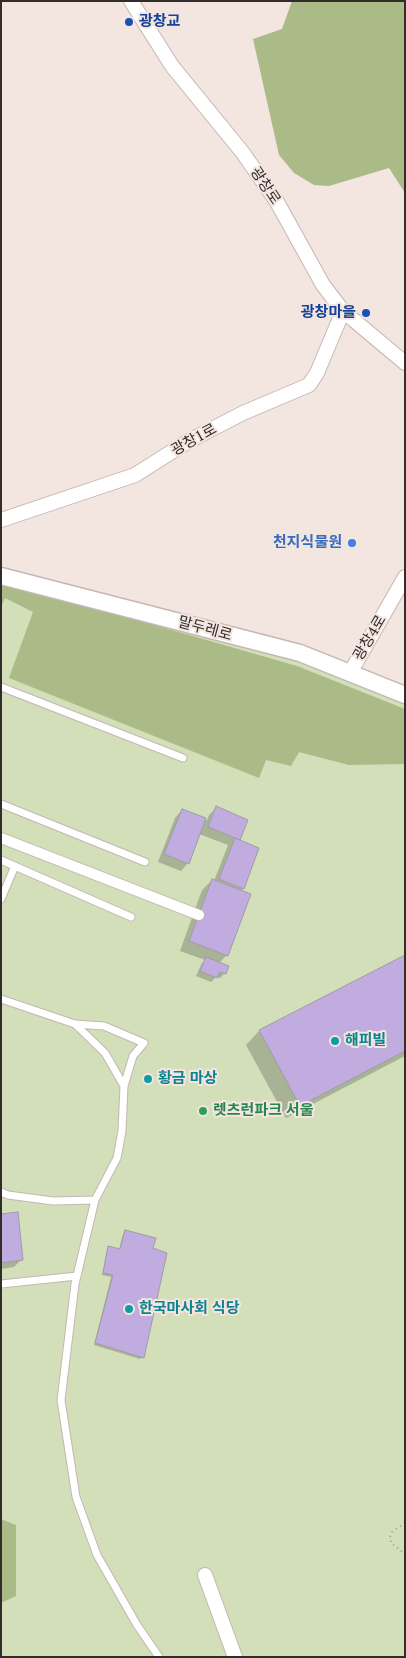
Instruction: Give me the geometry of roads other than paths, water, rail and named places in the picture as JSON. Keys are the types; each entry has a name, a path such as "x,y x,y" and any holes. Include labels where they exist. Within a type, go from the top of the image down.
{"street":[{"name":"광창로","path":"131,1 172,66 243,153 277,202 323,285 343,311 405,364"},
{"name":"광창1로","path":"1,520 135,475 187,442 235,417 309,385 317,373 343,311"},
{"name":"말두레로","path":"1,576 300,653 405,695"},
{"name":"광창4로","path":"350,673 405,577"},
{"path":"1,838 199,915"},
{"path":"205,1575 235,1657"}],"lane":[{"path":"1,687 183,758"},
{"path":"1,804 145,862"},
{"path":"1,860 131,917"},
{"path":"1,899 15,866"},
{"path":"1,999 75,1024 104,1026 144,1043 133,1056 124,1086 122,1132 117,1158 95,1200 77,1276 61,1400 76,1497 97,1555 137,1625 159,1657"},
{"path":"75,1024 105,1053 124,1086"},
{"path":"1,1192 8,1195 53,1201 95,1200"},
{"path":"1,1284 77,1276"}],"place":[{"name":"광창교","path":"129,22"},
{"name":"광창마을","path":"366,313"},
{"name":"천지식물원","path":"352,543"},
{"name":"해피빌","path":"335,1041"},
{"name":"황금 마상","path":"148,1079"},
{"name":"렛츠런파크 서울","path":"203,1111"},
{"name":"한국마사회 식당","path":"129,1309"}]}
